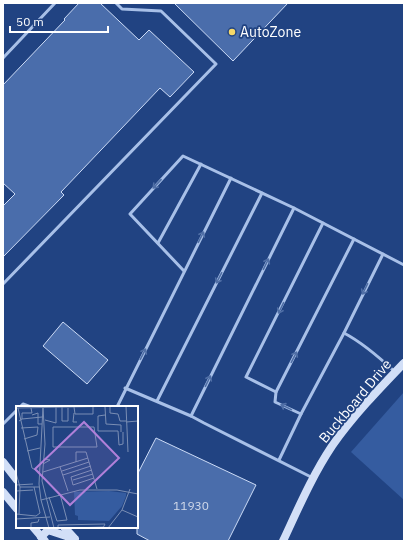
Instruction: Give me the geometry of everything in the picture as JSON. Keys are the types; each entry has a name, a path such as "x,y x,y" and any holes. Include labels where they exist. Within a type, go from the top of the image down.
{"street":[{"name":"Buckboard Drive","path":"285,540 313,478 332,446 366,403 404,362"},
{"path":"3,462 16,476"},
{"path":"3,492 16,508"},
{"path":"34,528 43,539 48,530 76,540"},
{"path":"65,528 76,540"}],"lane":[{"path":"3,58 55,3"},
{"path":"3,284 216,64 161,10 122,9 116,3"},
{"path":"184,271 130,214 183,156 294,208 404,265"},
{"path":"158,243 201,164"},
{"path":"117,406 231,178"},
{"path":"157,401 262,193"},
{"path":"191,416 294,208"},
{"path":"276,392 246,377 323,223"},
{"path":"301,414 275,402 276,392 354,239"},
{"path":"279,460 301,414 344,333 382,254"},
{"path":"344,333 359,341 395,372"},
{"path":"126,388 191,416 204,424 313,478"},
{"path":"3,424 16,411"}],"shaded area":[{"path":"404,392 404,500 351,452"}],"building":[{"path":"79,3 100,3 139,40 149,30 194,72 170,97 160,88 61,192 64,195 3,257 3,206 15,194 3,183 3,85 65,20 64,19"},
{"name":"AutoZone","path":"174,3 288,3 233,61"},
{"path":"63,322 108,360 87,384 43,346"},
{"path":"156,438 256,485 228,541 150,541 137,534 138,473"}],"place":[{"name":"AutoZone","path":"232,32"}]}
